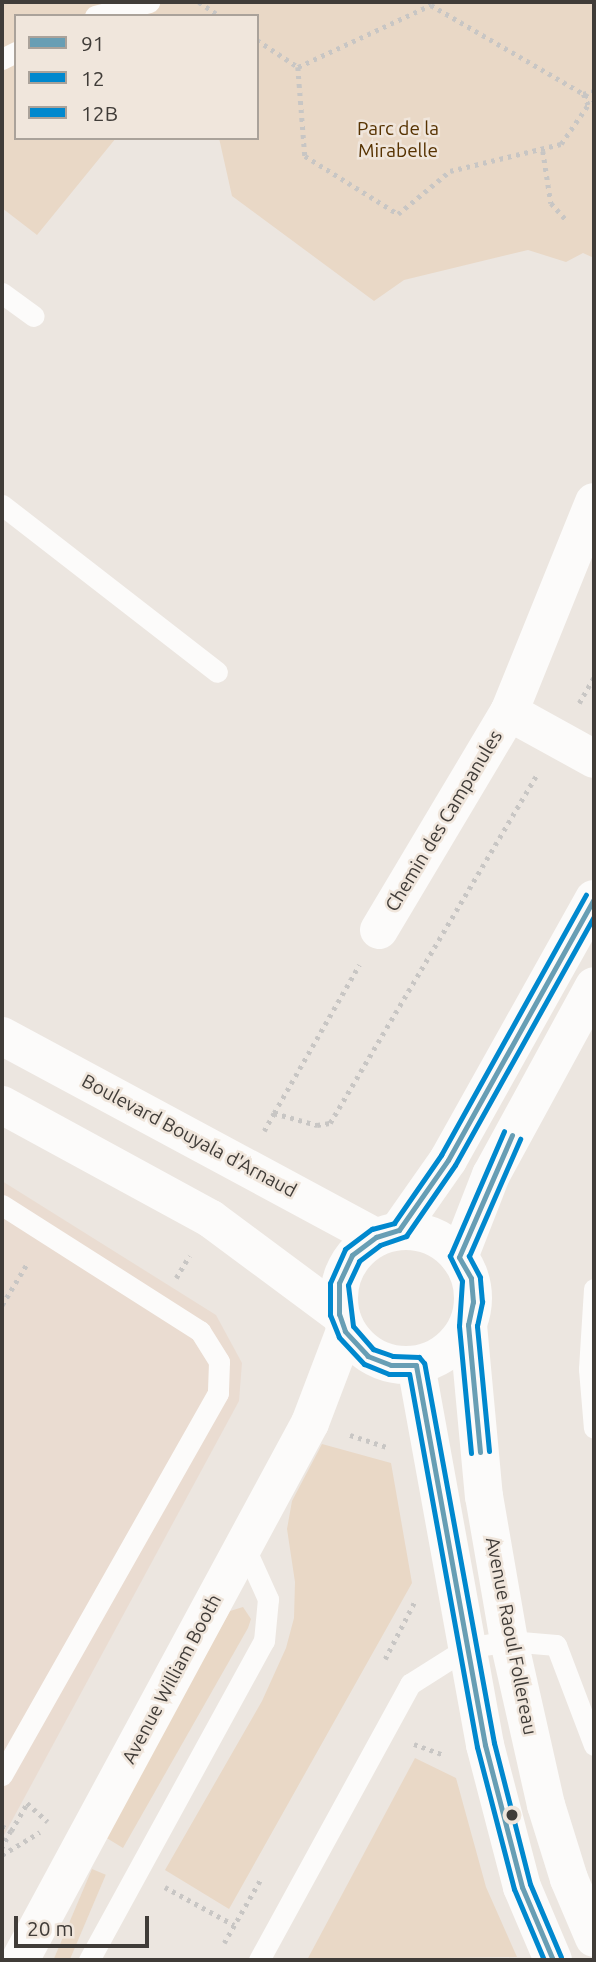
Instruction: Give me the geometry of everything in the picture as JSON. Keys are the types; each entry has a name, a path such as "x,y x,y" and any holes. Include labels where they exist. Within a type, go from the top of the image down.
{"street":[{"name":"Chemin des Campanules","path":"379,930 509,712 594,502"},
{"name":"Chemin des Campanules","path":"509,712 594,759"},
{"path":"351,1334 339,1283 352,1255 388,1234 448,1160 594,899"},
{"path":"459,1257 491,1175 594,986"},
{"name":"Boulevard Bouyala d'Arnaud","path":"2,1037 388,1234"},
{"path":"2,1105 211,1219 391,1365 416,1366 438,1358 456,1344 468,1325 473,1302 471,1278 459,1257 443,1241 422,1232 388,1234"},
{"name":"Avenue Raoul Follereau","path":"468,1325 484,1496 509,1641 546,1805 569,1879 594,1937"},
{"name":"Avenue William Booth","path":"20,1960 321,1398 351,1334"},
{"path":"416,1366 467,1648 502,1818 522,1886 553,1960"}],"lane":[{"path":"103,14 149,2"},
{"path":"2,293 34,316"},
{"path":"2,505 217,672"},
{"path":"2,1205 200,1331 219,1362 218,1394 2,1775"},
{"path":"594,1289 589,1369 594,1428"},
{"path":"89,1960 264,1640 268,1599 243,1544"},
{"path":"259,1960 411,1684 467,1648 509,1641 556,1645 594,1745"}],"path":[{"path":"199,2 217,14"},
{"path":"298,67 431,5 594,100"},
{"path":"259,41 298,67"},
{"path":"298,67 304,156 398,214 450,171 544,151 561,144 588,105 583,94"},
{"path":"583,94 594,91"},
{"path":"544,151 551,203 567,221"},
{"path":"317,1125 330,1123 594,677"},
{"path":"274,1112 379,930"},
{"path":"2,1305 46,1232"},
{"path":"379,1672 421,1589"},
{"path":"2,1848 27,1803"},
{"path":"2,1855 51,1825"},
{"path":"2,1826 11,1831"},
{"path":"225,1943 269,1864"}],"shaded area":[{"path":"2,1181 216,1315 242,1363 239,1401 2,1839"}],"green space":[{"name":"Parc de la Mirabelle","path":"2,2 594,2 594,258 583,253 566,262 528,250 404,280 374,301 232,196 219,140 259,140 259,14 14,14 14,140 114,140 37,235 2,208"},
{"path":"322,1444 391,1463 412,1583 229,1909 165,1870 262,1701 286,1648 294,1618 295,1582 287,1529 292,1501"},
{"path":"243,1607 251,1619 248,1628 123,1848 105,1837 230,1611"},
{"path":"415,1758 456,1778 486,1887 517,1957 307,1960"},
{"path":"92,1869 106,1875 70,1960 53,1960"}],"transit line":[{"name":"12B","path":"544,1960 514,1889 477,1747 409,1374 389,1374 364,1364 339,1337 330,1315 330,1283 345,1249 372,1229 394,1223 441,1155 586,895"},
{"name":"91","path":"553,1960 522,1887 485,1745 416,1365 391,1365 368,1356 345,1331 339,1314 339,1283 352,1255 376,1237 399,1230 448,1160 594,899"},
{"name":"12","path":"561,1957 530,1884 494,1743 424,1363 419,1357 393,1356 373,1349 353,1326 348,1285 359,1261 380,1245 406,1236 455,1165 594,916"},
{"name":"12B","path":"471,1453 459,1326 462,1281 450,1256 504,1131"},
{"name":"91","path":"480,1452 468,1325 473,1302 471,1278 459,1257 512,1135"},
{"name":"12","path":"489,1451 477,1326 482,1302 480,1277 469,1256 520,1139"}]}
